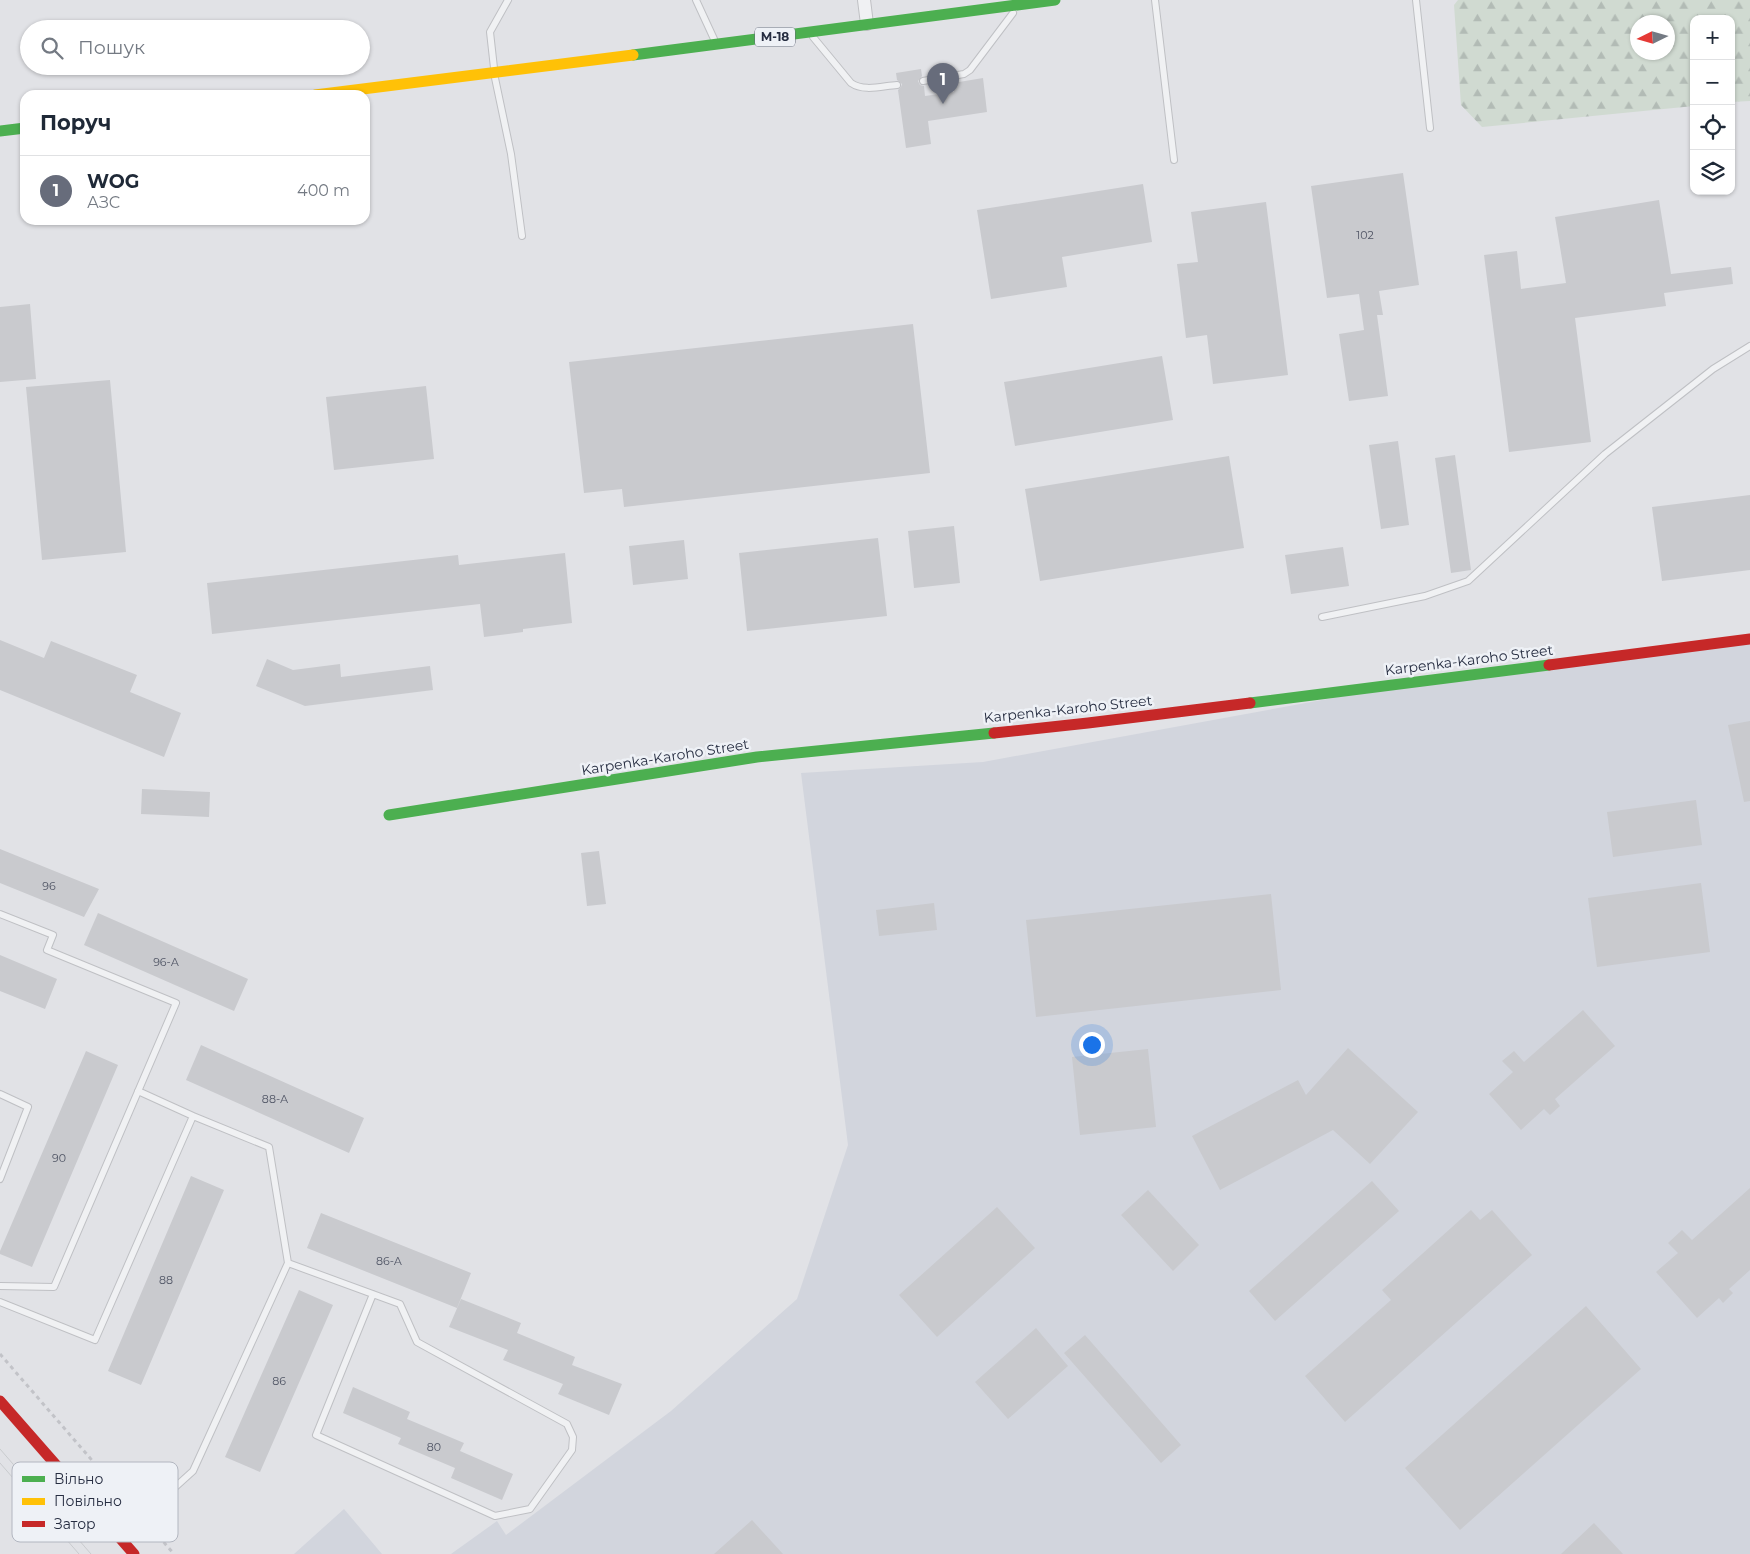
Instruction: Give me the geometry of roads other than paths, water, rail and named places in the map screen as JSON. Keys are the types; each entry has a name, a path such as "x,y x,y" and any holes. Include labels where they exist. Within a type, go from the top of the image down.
{"main road":[{"name":"М-18","path":"356,90 1055,0"},
{"path":"0,131 20,129"},
{"name":"Karpenka-Karoho Street","path":"389,814 757,757 1088,723 1750,640"},
{"path":"0,1401 53,1462"},
{"path":"123,1542 134,1554"}],"street":[{"path":"864,0 867,24"}],"lane":[{"path":"508,0 490,32 494,73 511,154 522,236"},
{"path":"696,0 716,45"},
{"path":"1155,0 1174,160"},
{"path":"1416,0 1430,128"},
{"path":"923,81 964,74 970,70 1019,5"},
{"path":"810,32 851,83 864,88 898,84"},
{"path":"1322,617 1426,596 1468,581 1605,454 1713,368 1750,346"},
{"path":"0,914 53,934 47,950 176,1002 54,1286 0,1286"},
{"path":"138,1091 269,1147 288,1262 193,1471 178,1485"},
{"path":"0,1094 28,1107 0,1179"},
{"path":"0,1302 96,1340 193,1116"},
{"path":"288,1262 400,1304 416,1342 567,1424 572,1437 572,1450 530,1509 496,1516 316,1435 373,1294"}],"tram line":[{"path":"0,1449 12,1463"},
{"path":"0,1463 12,1477"},
{"path":"69,1542 79,1554"},
{"path":"81,1542 91,1554"}],"place":[{"name":"WOG","path":"943,104"}]}
